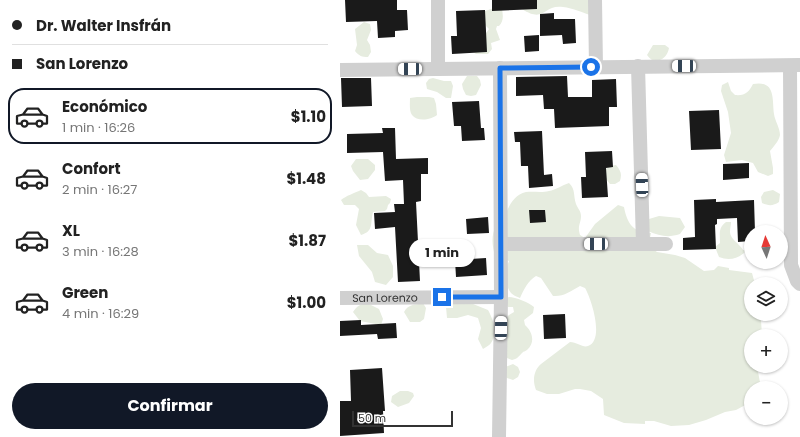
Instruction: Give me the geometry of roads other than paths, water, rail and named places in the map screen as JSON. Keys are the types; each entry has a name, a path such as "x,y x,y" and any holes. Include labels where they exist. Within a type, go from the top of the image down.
{"street":[{"path":"438,0 438,68"},
{"path":"595,0 596,66"},
{"path":"340,70 596,66 795,66 791,265 797,281 800,284"},
{"path":"638,66 643,244"},
{"path":"499,437 501,297 500,68"},
{"path":"501,244 666,244"},
{"name":"San Lorenzo","path":"340,298 501,297"}]}
